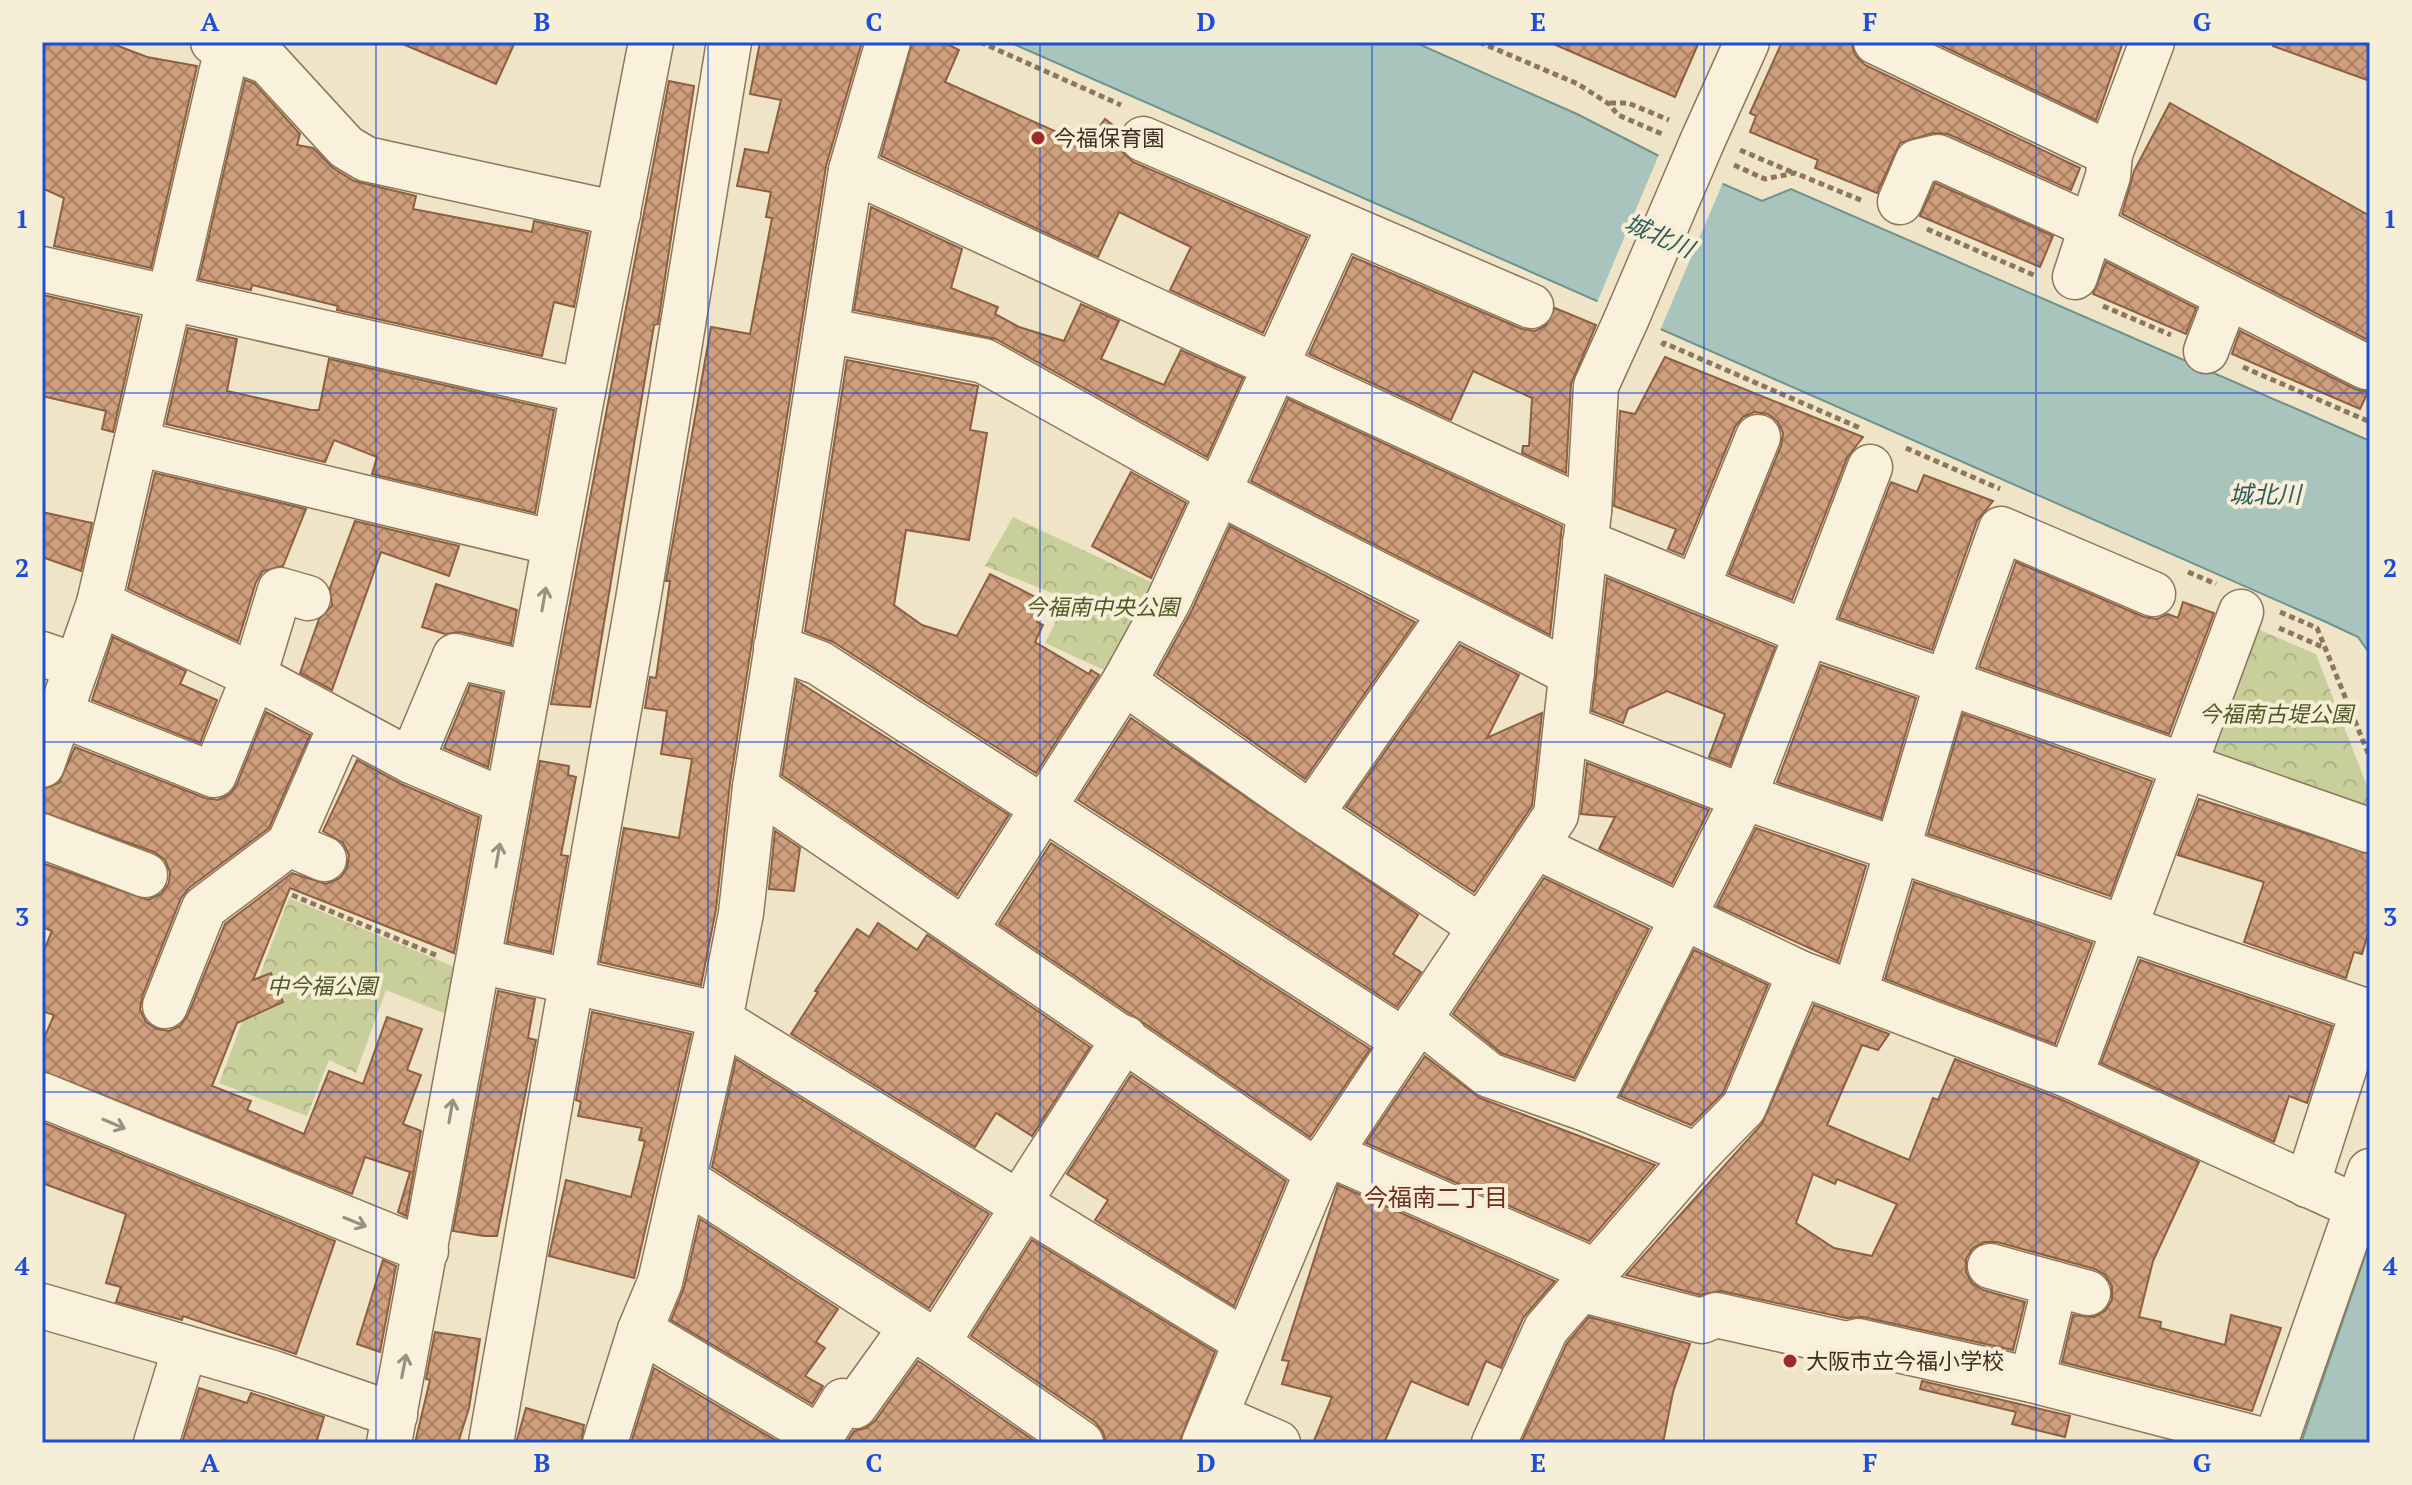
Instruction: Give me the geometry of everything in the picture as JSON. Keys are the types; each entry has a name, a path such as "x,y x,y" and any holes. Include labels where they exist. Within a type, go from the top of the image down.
{"street":[{"path":"42,1306 273,1373 392,1429 554,543 651,42"},
{"path":"491,1443 572,983 729,42"},
{"path":"605,1443 640,1330 660,1282 721,1018 741,913 755,787 851,170 888,42"},
{"path":"1278,1443 1210,1429 1323,1163 1556,815 1587,527 1596,386 1747,42"},
{"path":"1876,42 2110,154"},
{"path":"2075,277 2108,176 2110,154 2152,42"},
{"path":"42,765 60,714 60,660 99,603 169,298 220,45 268,62 346,147 366,159 618,214"},
{"path":"1143,139 1531,306"},
{"path":"1900,202 1917,162 1938,157 2090,226 2366,367"},
{"path":"851,170 1276,367 1697,587 1807,633 2368,830"},
{"path":"965,930 1045,810 1124,682 1169,600 1340,225"},
{"path":"42,269 583,391"},
{"path":"2206,351 2227,296"},
{"path":"826,330 984,361 1218,492 1572,674"},
{"path":"1697,587 1758,437"},
{"path":"136,443 554,543"},
{"path":"1586,1109 1744,797 1870,467"},
{"path":"1855,992 1947,682 2007,512 2153,594"},
{"path":"60,714 214,775 254,676 280,590 308,598"},
{"path":"99,603 254,676 411,761 507,802"},
{"path":"2070,1076 2241,612"},
{"path":"1311,814 1451,614"},
{"path":"776,647 819,663 1045,810 1489,1075 1586,1109 1697,1155"},
{"path":"411,761 455,656 530,674"},
{"path":"1124,682 1311,814 1481,927"},
{"path":"183,993 204,908 307,851 341,725"},
{"path":"1566,728 1744,797 1900,848 2363,1010 2307,1185"},
{"path":"755,787 1125,1038 1323,1163 1587,1280 1702,1321 1716,1315 1846,1344 1858,1341 2032,1380 2275,1443 2364,1189 2307,1185 2070,1076 1800,973 1683,920 1535,846"},
{"path":"42,836 145,875"},
{"path":"477,967 572,983 721,1018 1246,1342"},
{"path":"1494,1443 1546,1329 1697,1155 1744,1107 1800,973"},
{"path":"640,1330 818,1440 843,1401 855,1406 924,1336 1021,1204 1125,1038"},
{"path":"42,1095 426,1251"},
{"path":"684,1179 1081,1443"},
{"path":"1990,1266 2071,1288 2032,1380"},
{"path":"156,1443 185,1348"}],"path":[{"path":"1609,104 1628,103 1795,173"},
{"path":"2241,612 2325,648"},
{"path":"292,895 477,967"}],"green space":[{"name":"今福南中央公園","path":"1013,517 1166,589 1119,677 1045,643 1058,617 1054,594 985,566"},
{"name":"今福南古堤公園","path":"2248,625 2316,654 2370,794 2370,809 2199,751"},
{"name":"中今福公園","path":"289,898 467,972 456,1018 386,990 356,1073 329,1060 307,1116 219,1083"}],"water":[{"name":"城北川","path":"1009,42 1414,42 1762,201 1791,189 2370,441 2370,654 2358,637 2326,622"},
{"path":"2370,1241 2370,1443 2301,1443"}],"pier":[{"path":"1660,152 1724,180 1659,333 1596,305"}],"building":[{"path":"42,42 108,42 147,57 197,66 151,268 54,246 64,198 42,188"},
{"path":"398,42 515,42 496,84"},
{"path":"760,42 862,42 826,166 730,783 716,909 701,985 600,962 624,828 679,838 692,759 661,754 667,711 645,708 650,677 656,678 670,581 666,581 711,327 750,334 772,218 766,217 771,192 737,186 745,149 768,153 781,100 750,94"},
{"path":"912,42 943,42 959,50 945,82 1086,145 1105,119 1120,131 1118,143 1133,162 1307,237 1263,333 1170,290 1191,247 1119,212 1098,257 881,156"},
{"path":"1549,42 1699,42 1675,97"},
{"path":"1782,42 1851,42 1855,55 1865,65 2080,168 2071,190 1948,134 1933,133 1900,143 1877,193 1815,168 1818,160 1750,132 1756,116 1750,113"},
{"path":"1934,42 2123,42 2096,120"},
{"path":"2274,42 2370,42 2370,81 2273,46"},
{"path":"245,80 254,83 300,134 297,145 313,148 333,168 354,181 416,196 413,209 532,232 534,221 588,233 574,307 554,302 542,356 337,310 338,306 252,285 251,290 199,279"},
{"path":"669,81 694,86 658,324 654,325 590,707 551,704"},
{"path":"2170,103 2370,216 2370,341 2122,214 2134,171"},
{"path":"1935,183 2053,236 2040,267 1920,216"},
{"path":"871,207 962,249 951,288 998,307 995,314 1019,327 1064,341 1081,304 1119,321 1101,359 1164,385 1181,350 1243,378 1207,457 996,339 854,310"},
{"path":"1353,257 1522,329 1535,331 1545,326 1555,308 1596,325 1571,384 1566,473 1522,453 1523,446 1529,446 1532,398 1473,371 1451,420 1309,354"},
{"path":"2106,262 2196,308 2186,334 2093,294"},
{"path":"43,295 139,317 113,432 102,429 106,411 42,396"},
{"path":"188,328 237,339 227,391 311,410 319,410 329,359 554,410 535,513 372,474 377,457 334,440 325,462 166,424"},
{"path":"2240,331 2355,389 2368,392 2360,409 2232,354"},
{"path":"1665,357 1863,437 1847,458 1792,600 1729,574 1781,446 1783,433 1778,422 1768,414 1754,412 1743,417 1735,427 1683,555 1668,549 1676,529 1614,506 1620,411 1635,414"},
{"path":"847,360 978,386 970,430 987,433 969,540 906,530 894,605 922,625 957,636 990,574 1047,603 1037,622 1043,625 1035,642 1089,674 1091,670 1099,675 1036,773 833,642 805,631"},
{"path":"1288,399 1562,526 1550,635 1251,481"},
{"path":"1131,472 1186,503 1151,578 1092,546"},
{"path":"155,473 306,509 283,566 263,571 256,582 238,641 128,589"},
{"path":"1924,475 1993,501 1977,521 1932,650 1839,618 1891,482 1917,492"},
{"path":"42,512 92,523 81,571 42,557"},
{"path":"355,521 459,546 449,576 381,552 332,690 300,673 319,619 332,606 330,588"},
{"path":"1230,526 1415,622 1305,779 1157,674 1192,610"},
{"path":"2016,562 2144,617 2157,619 2168,614 2178,618 2183,602 2214,613 2169,734 1979,667"},
{"path":"1607,578 1775,647 1730,765 1709,757 1725,714 1667,691 1628,709 1623,723 1592,711"},
{"path":"436,584 517,610 511,644 461,632 445,634 422,627"},
{"path":"113,637 186,671 180,684 217,700 200,743 92,700"},
{"path":"1460,645 1519,675 1487,738 1542,713 1532,806 1474,892 1346,807"},
{"path":"1821,665 1916,698 1881,818 1777,782"},
{"path":"797,681 1009,815 957,895 782,775"},
{"path":"470,685 502,693 488,767 444,748"},
{"path":"266,712 310,735 269,828 189,888 181,898 142,997 140,1010 146,1022 157,1029 169,1031 180,1026 188,1015 225,924 292,873 326,884 340,878 347,868 349,855 343,843 323,831 357,760 401,784 479,817 454,953 290,888 253,980 271,973 283,1002 237,1023 212,1086 251,1101 247,1110 304,1134 329,1071 363,1084 387,1017 422,1029 407,1070 421,1075 403,1124 421,1131 406,1216 398,1212 410,1172 365,1157 352,1194 42,1071 42,1043 54,1015 42,1011 42,955 52,931 42,927 42,863 148,900 161,894 169,883 170,872 165,860 154,852 42,812 43,789 59,783 75,747 205,798 218,800 230,794 237,784"},
{"path":"1963,714 2152,781 2110,896 1928,834"},
{"path":"1131,718 1418,915 1393,954 1421,972 1397,1007 1078,800"},
{"path":"540,761 569,766 568,775 576,777 561,855 568,856 551,952 507,942"},
{"path":"1587,763 1709,810 1672,884 1599,849 1615,817 1581,814"},
{"path":"2199,799 2370,854 2370,927 2362,954 2354,952 2346,978 2244,942 2264,882 2178,855"},
{"path":"1756,828 1866,866 1838,961 1717,906"},
{"path":"775,831 800,848 794,891 769,889"},
{"path":"1051,843 1370,1049 1310,1137 999,924"},
{"path":"1544,878 1649,929 1574,1078 1501,1053 1453,1014"},
{"path":"1914,882 2092,943 2055,1044 1885,979"},
{"path":"878,923 917,950 927,935 1090,1047 1032,1136 996,1113 975,1147 791,1034 818,992 815,991 857,929 869,937"},
{"path":"1694,950 1768,985 1723,1093 1691,1125 1620,1096"},
{"path":"2140,960 2332,1026 2307,1103 2289,1096 2274,1142 2101,1063"},
{"path":"498,991 535,999 528,1038 536,1040 497,1236 484,1236 453,1231"},
{"path":"1814,1005 1889,1034 1878,1050 1862,1045 1827,1125 1909,1160 1933,1098 1938,1100 1955,1059 2060,1099 2199,1162 2153,1261 2139,1317 2161,1322 2160,1328 2225,1345 2231,1315 2281,1328 2252,1411 2062,1362 2073,1315 2094,1317 2105,1311 2112,1300 2112,1286 2105,1275 2095,1269 1997,1242 1984,1242 1973,1248 1966,1259 1966,1272 1972,1283 1983,1290 2025,1302 2013,1350 1863,1317 1846,1318 1721,1291 1700,1295 1626,1275 1762,1124","holes":["1813,1174 1835,1184 1837,1179 1897,1204 1872,1256 1834,1248 1796,1223"]},
{"path":"592,1012 691,1034 634,1278 549,1256 566,1180 631,1197 645,1141 639,1140 642,1128 578,1116 581,1102 576,1100"},
{"path":"1425,1056 1480,1098 1655,1165 1589,1241 1366,1143"},
{"path":"736,1059 989,1214 929,1308 712,1167"},
{"path":"1131,1075 1286,1181 1234,1306 1095,1220 1108,1200 1067,1174"},
{"path":"42,1122 335,1241 296,1354 183,1316 182,1320 116,1302 121,1287 106,1283 126,1214 42,1183"},
{"path":"1338,1185 1555,1281 1523,1318 1501,1368 1486,1361 1468,1405 1411,1381 1384,1443 1313,1443 1332,1397 1282,1384 1289,1361 1282,1360"},
{"path":"700,1219 838,1309 816,1342 825,1348 805,1376 823,1386 812,1404 671,1320 684,1288"},
{"path":"1032,1240 1215,1352 1179,1443 1106,1443 1103,1432 1095,1422 971,1336"},
{"path":"383,1260 396,1266 380,1352 357,1344"},
{"path":"1589,1317 1690,1344 1673,1392 1663,1443 1521,1443 1567,1343"},
{"path":"435,1332 480,1339 469,1408 458,1443 415,1443 430,1380 426,1379"},
{"path":"918,1361 1033,1440 846,1443 854,1431 866,1428 875,1421"},
{"path":"654,1368 780,1443 631,1443"},
{"path":"1922,1381 2070,1416 2065,1437 2012,1424 2016,1412 1920,1389"},
{"path":"199,1388 247,1403 251,1393 324,1417 316,1443 182,1443"},
{"path":"526,1408 584,1425 581,1443 516,1443"}],"place":[{"name":"今福保育園","path":"1038,138"},
{"name":"大阪市立今福小学校","path":"1790,1361"}],"district":[{"name":"今福南二丁目","path":"1436,1198"}]}
